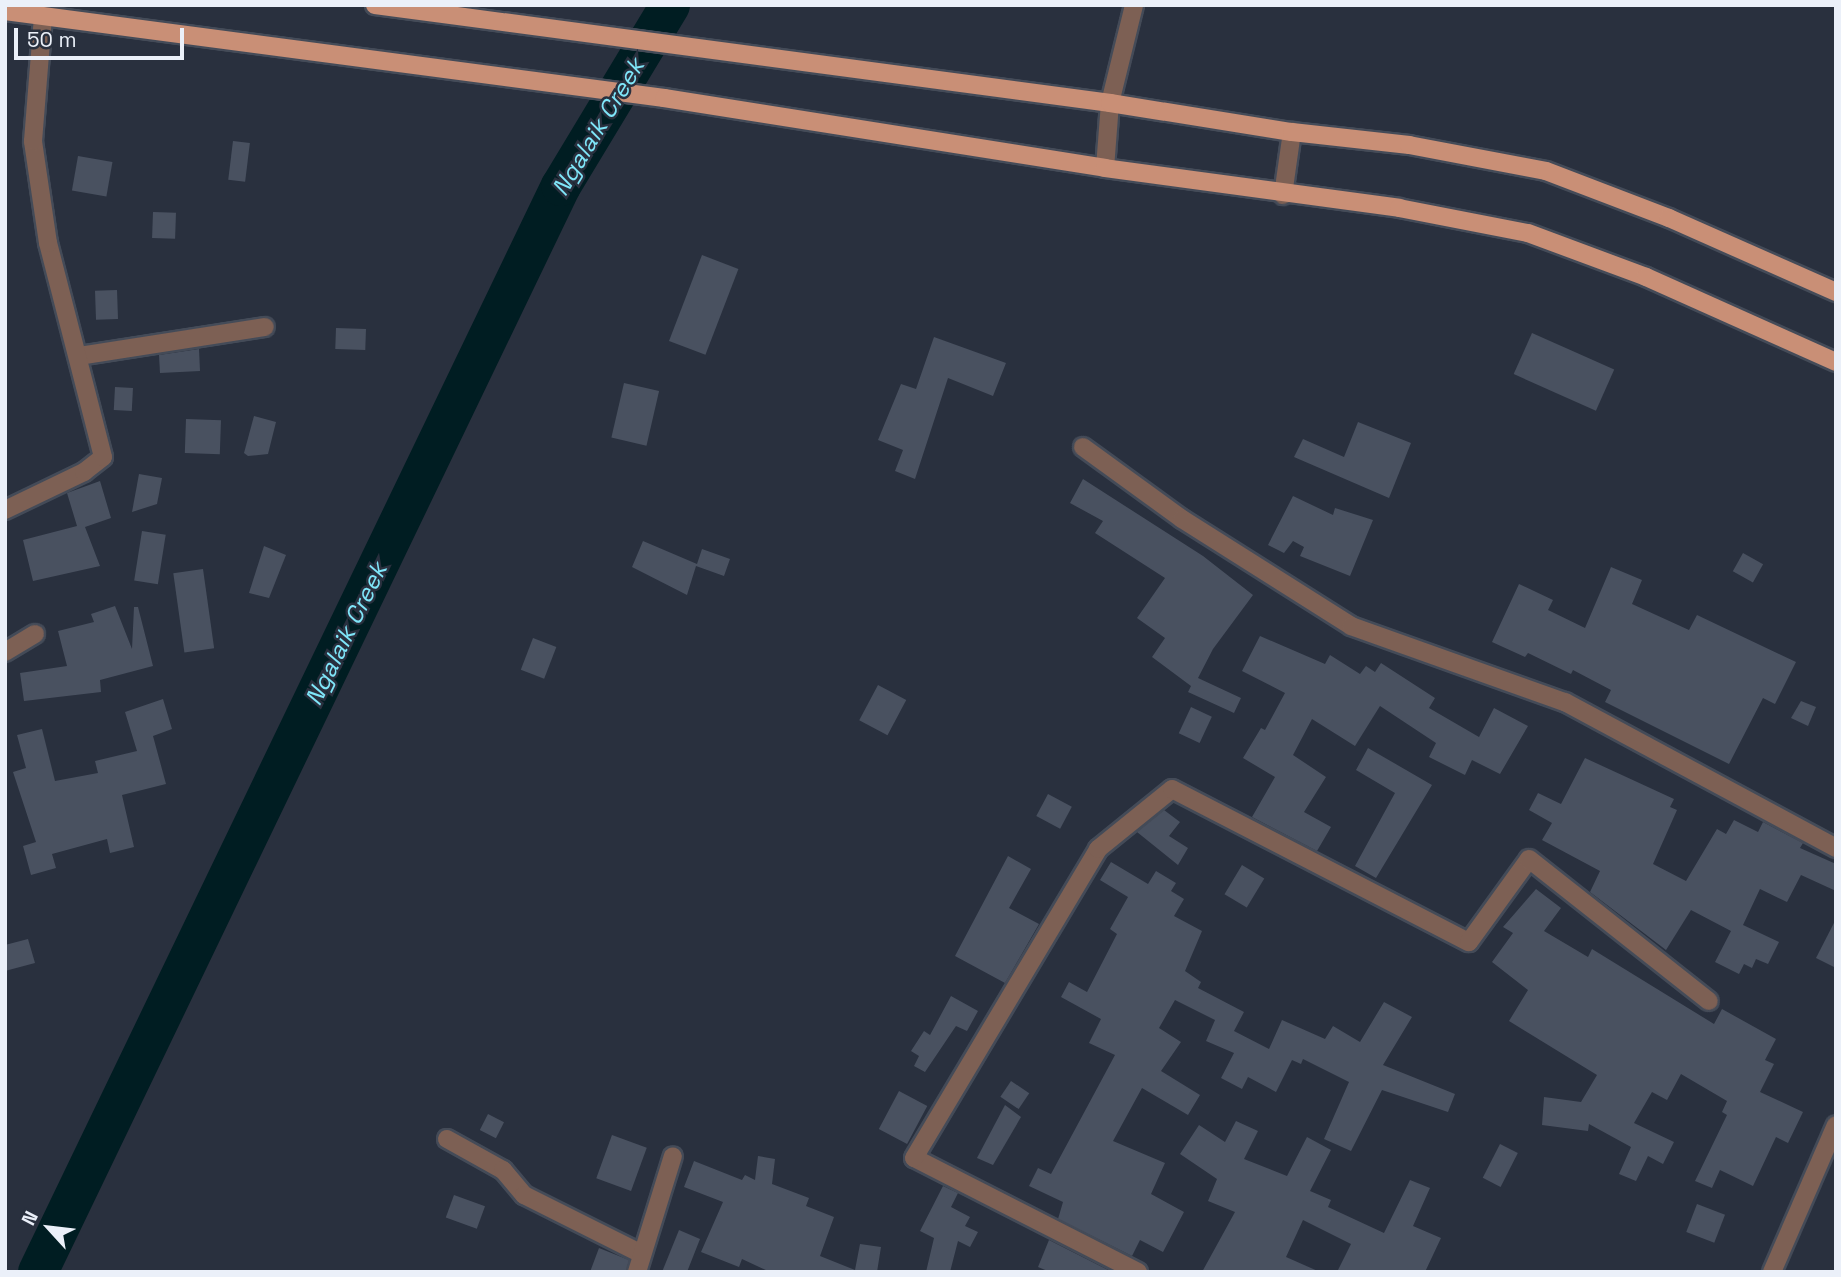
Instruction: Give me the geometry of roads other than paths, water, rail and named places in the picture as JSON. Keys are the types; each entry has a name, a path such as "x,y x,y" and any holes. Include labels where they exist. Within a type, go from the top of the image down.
{"main road":[{"path":"375,5 1110,103 1292,132 1409,145 1546,171 1669,218 1836,292"},
{"path":"5,11 544,81 1283,195 1399,208 1528,233 1646,277 1836,362"}],"street":[{"path":"1105,168 1110,103 1134,5"},
{"path":"5,510 84,471 103,457 48,243 33,141 43,16"},
{"path":"1283,195 1292,132"},
{"path":"79,356 265,327"},
{"path":"1083,447 1182,520 1351,626 1565,702 1836,848"},
{"path":"5,652 35,634"},
{"path":"1138,1272 914,1158 1098,849 1172,789 1469,943 1529,859 1709,1001"},
{"path":"1772,1272 1836,1125"},
{"path":"447,1139 503,1170 524,1195 640,1263 673,1156"}],"waterway":[{"name":"Ngalaik Creek","path":"38,1272 561,186 670,5"}]}
